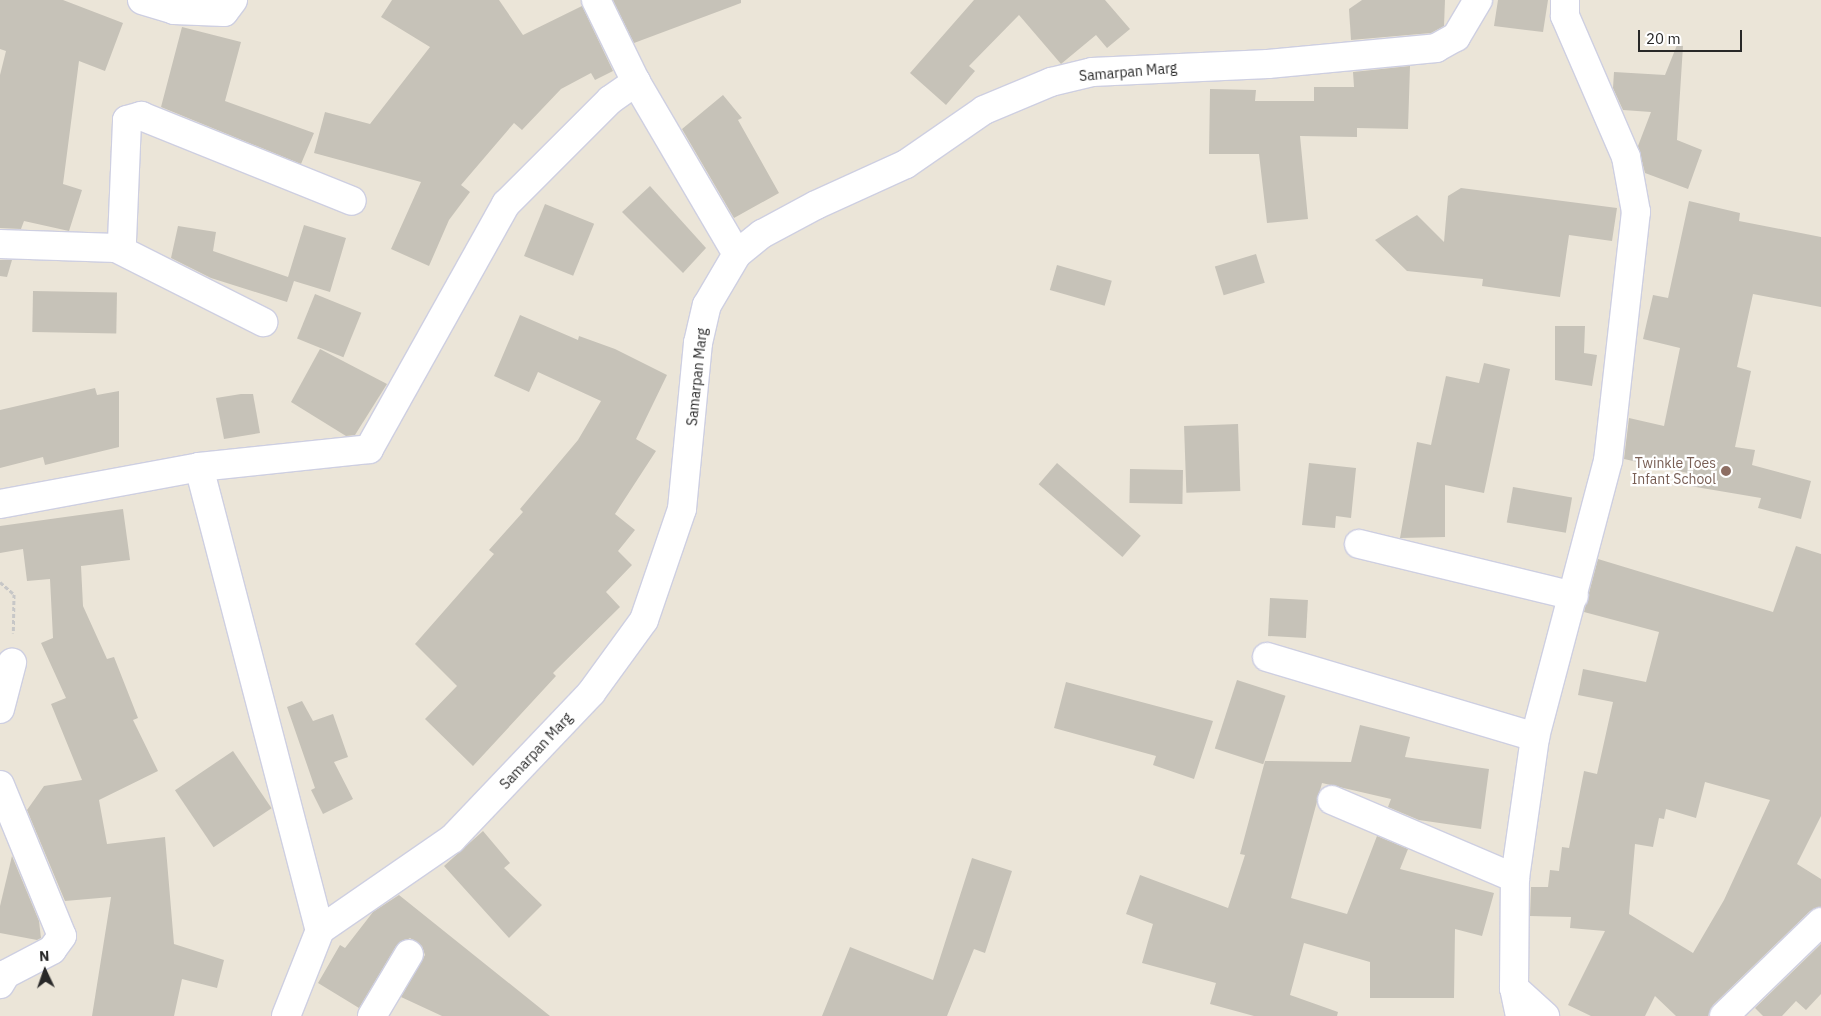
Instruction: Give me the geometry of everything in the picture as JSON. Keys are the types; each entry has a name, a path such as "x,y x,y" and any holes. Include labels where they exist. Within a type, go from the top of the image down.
{"street":[{"path":"142,0 174,10 224,12 233,0"},
{"path":"596,0 636,82 737,254"},
{"name":"Samarpan Marg","path":"320,930 452,839 591,693 644,620 682,510 698,343 707,305 737,254 762,234 816,205 906,164 984,110 1051,82 1092,72 1268,64 1436,48 1456,37 1478,0"},
{"path":"1520,1016 1514,988 1515,878 1535,737 1574,596 1608,461 1636,212 1626,157 1565,16 1565,0"},
{"path":"0,504 199,467 368,449 506,204 610,100 636,82"},
{"path":"116,248 122,241 128,120 141,116 352,201"},
{"path":"0,244 116,248 263,322"},
{"path":"199,467 320,930 286,1016"},
{"path":"1359,544 1574,596"},
{"path":"1267,657 1535,737"},
{"path":"0,709 12,663"},
{"path":"0,785 62,936 58,945 6,974 0,984"},
{"path":"1332,800 1515,878"},
{"path":"1724,1016 1821,922"},
{"path":"372,1016 409,954"},
{"path":"1514,988 1545,1016"}],"path":[{"path":"0,582 14,594 12,663"}],"building":[{"path":"0,0 63,0 123,23 105,71 79,61 63,184 82,190 69,231 24,221 21,229 0,228 0,75 6,51 0,49"},
{"path":"392,0 499,0 523,35 582,6 613,71 595,80 591,73 561,89 522,130 514,123 461,185 470,192 449,220 429,266 391,249 421,182 314,153 325,112 370,124 430,47 381,17"},
{"path":"613,0 741,0 741,3 634,43"},
{"path":"974,0 1105,0 1130,29 1107,48 1096,35 1061,64 1019,15 969,66 975,71 946,105 910,73"},
{"path":"1362,0 1445,0 1444,26 1431,33 1351,40 1349,9"},
{"path":"1498,0 1548,0 1543,32 1494,26"},
{"path":"182,27 241,42 225,101 314,133 301,164 161,107"},
{"path":"1677,45 1683,46 1677,140 1702,150 1688,189 1645,173 1638,146 1651,112 1623,110 1613,88 1614,72 1665,75"},
{"path":"1410,66 1408,129 1357,128 1357,137 1300,136 1308,219 1267,223 1259,154 1209,154 1210,89 1256,90 1255,101 1314,101 1314,87 1354,87 1353,72"},
{"path":"723,95 742,118 738,120 779,193 734,218 682,129"},
{"path":"650,186 706,248 683,273 622,212"},
{"path":"1461,188 1617,208 1612,241 1569,235 1560,297 1482,286 1483,279 1407,271 1375,240 1417,215 1444,242 1448,196"},
{"path":"1689,201 1740,213 1739,221 1821,237 1821,307 1753,294 1737,367 1751,371 1735,447 1755,450 1752,465 1811,481 1801,519 1758,508 1761,498 1690,486 1692,474 1624,459 1629,418 1664,426 1680,348 1643,339 1653,295 1668,298"},
{"path":"545,204 594,224 573,276 524,256"},
{"path":"304,225 346,238 330,292 294,281 287,302 211,278 171,258 178,226 216,232 213,251 288,277"},
{"path":"1256,254 1265,283 1224,295 1215,267"},
{"path":"0,260 12,260 7,277 0,276"},
{"path":"1057,265 1112,281 1105,306 1050,290"},
{"path":"33,291 117,292 116,333 32,332"},
{"path":"315,294 361,313 343,357 297,339"},
{"path":"520,315 578,340 579,336 615,349 667,375 636,439 656,451 615,514 635,530 618,551 632,565 606,592 620,607 553,673 556,676 473,766 425,719 457,686 415,644 494,554 489,550 523,512 520,509 578,440 601,401 538,372 529,392 494,376"},
{"path":"1555,326 1585,326 1584,353 1597,355 1592,386 1555,380"},
{"path":"320,349 387,384 355,435 346,436 291,402"},
{"path":"1484,363 1510,369 1484,493 1445,485 1445,537 1400,538 1417,442 1431,445 1446,376 1479,383"},
{"path":"95,388 97,395 119,391 119,447 45,465 43,457 0,468 0,410"},
{"path":"253,394 260,433 224,439 216,398"},
{"path":"1238,424 1240,491 1186,493 1184,426"},
{"path":"1057,463 1141,536 1122,557 1039,484"},
{"path":"1309,463 1356,468 1351,518 1336,516 1335,528 1302,525"},
{"path":"1130,469 1183,470 1182,504 1129,503"},
{"path":"1513,487 1572,497 1566,533 1507,522"},
{"path":"123,509 130,560 81,566 83,606 107,659 114,657 138,718 133,720 158,771 99,800 107,844 165,837 174,944 224,960 217,988 182,979 174,1016 92,1016 111,897 65,901 27,810 44,786 82,780 51,704 66,698 41,643 53,638 50,579 27,581 23,549 0,553 0,526"},
{"path":"1796,546 1821,554 1821,816 1797,864 1821,879 1821,907 1810,911 1713,1005 1708,1016 1676,1016 1655,996 1645,1016 1591,1016 1568,1005 1605,931 1570,928 1571,917 1530,916 1531,887 1548,887 1550,870 1559,871 1562,847 1569,848 1584,771 1597,774 1613,702 1578,695 1583,669 1646,682 1659,632 1584,612 1598,559 1773,612","holes":["1705,782 1770,800 1724,900 1693,953 1629,914 1635,844 1653,847 1659,818 1664,819 1666,809 1696,818"]},
{"path":"1270,598 1308,600 1306,638 1268,636"},
{"path":"1237,680 1286,696 1263,764 1215,748"},
{"path":"1066,682 1213,721 1194,779 1153,765 1156,756 1054,728"},
{"path":"302,701 313,721 333,714 348,757 334,762 353,799 323,814 311,790 315,788 287,707"},
{"path":"1360,725 1410,737 1405,757 1489,769 1481,829 1419,820 1388,807 1391,799 1322,783 1291,898 1347,914 1377,836 1408,849 1400,869 1494,893 1482,936 1455,929 1454,998 1370,998 1370,962 1304,943 1290,995 1338,1012 1337,1016 1254,1016 1210,1004 1216,983 1142,963 1153,924 1126,914 1140,875 1228,908 1245,855 1240,854 1265,761 1351,762"},
{"path":"233,751 272,808 214,847 175,790"},
{"path":"483,831 510,863 504,868 542,905 509,938 444,866"},
{"path":"12,856 39,921 41,938 37,940 0,933 0,906"},
{"path":"972,858 1012,871 985,953 974,949 947,1016 822,1016 850,947 933,980"},
{"path":"399,895 550,1016 442,1016 401,997 425,955 422,946 410,938 396,946 359,1008 318,983 340,945 345,948 373,912"},
{"path":"1821,944 1821,994 1806,1010 1796,1001 1782,1016 1763,1016 1755,1008"}],"place":[{"name":"Twinkle Toes Infant School","path":"1726,471"}]}
